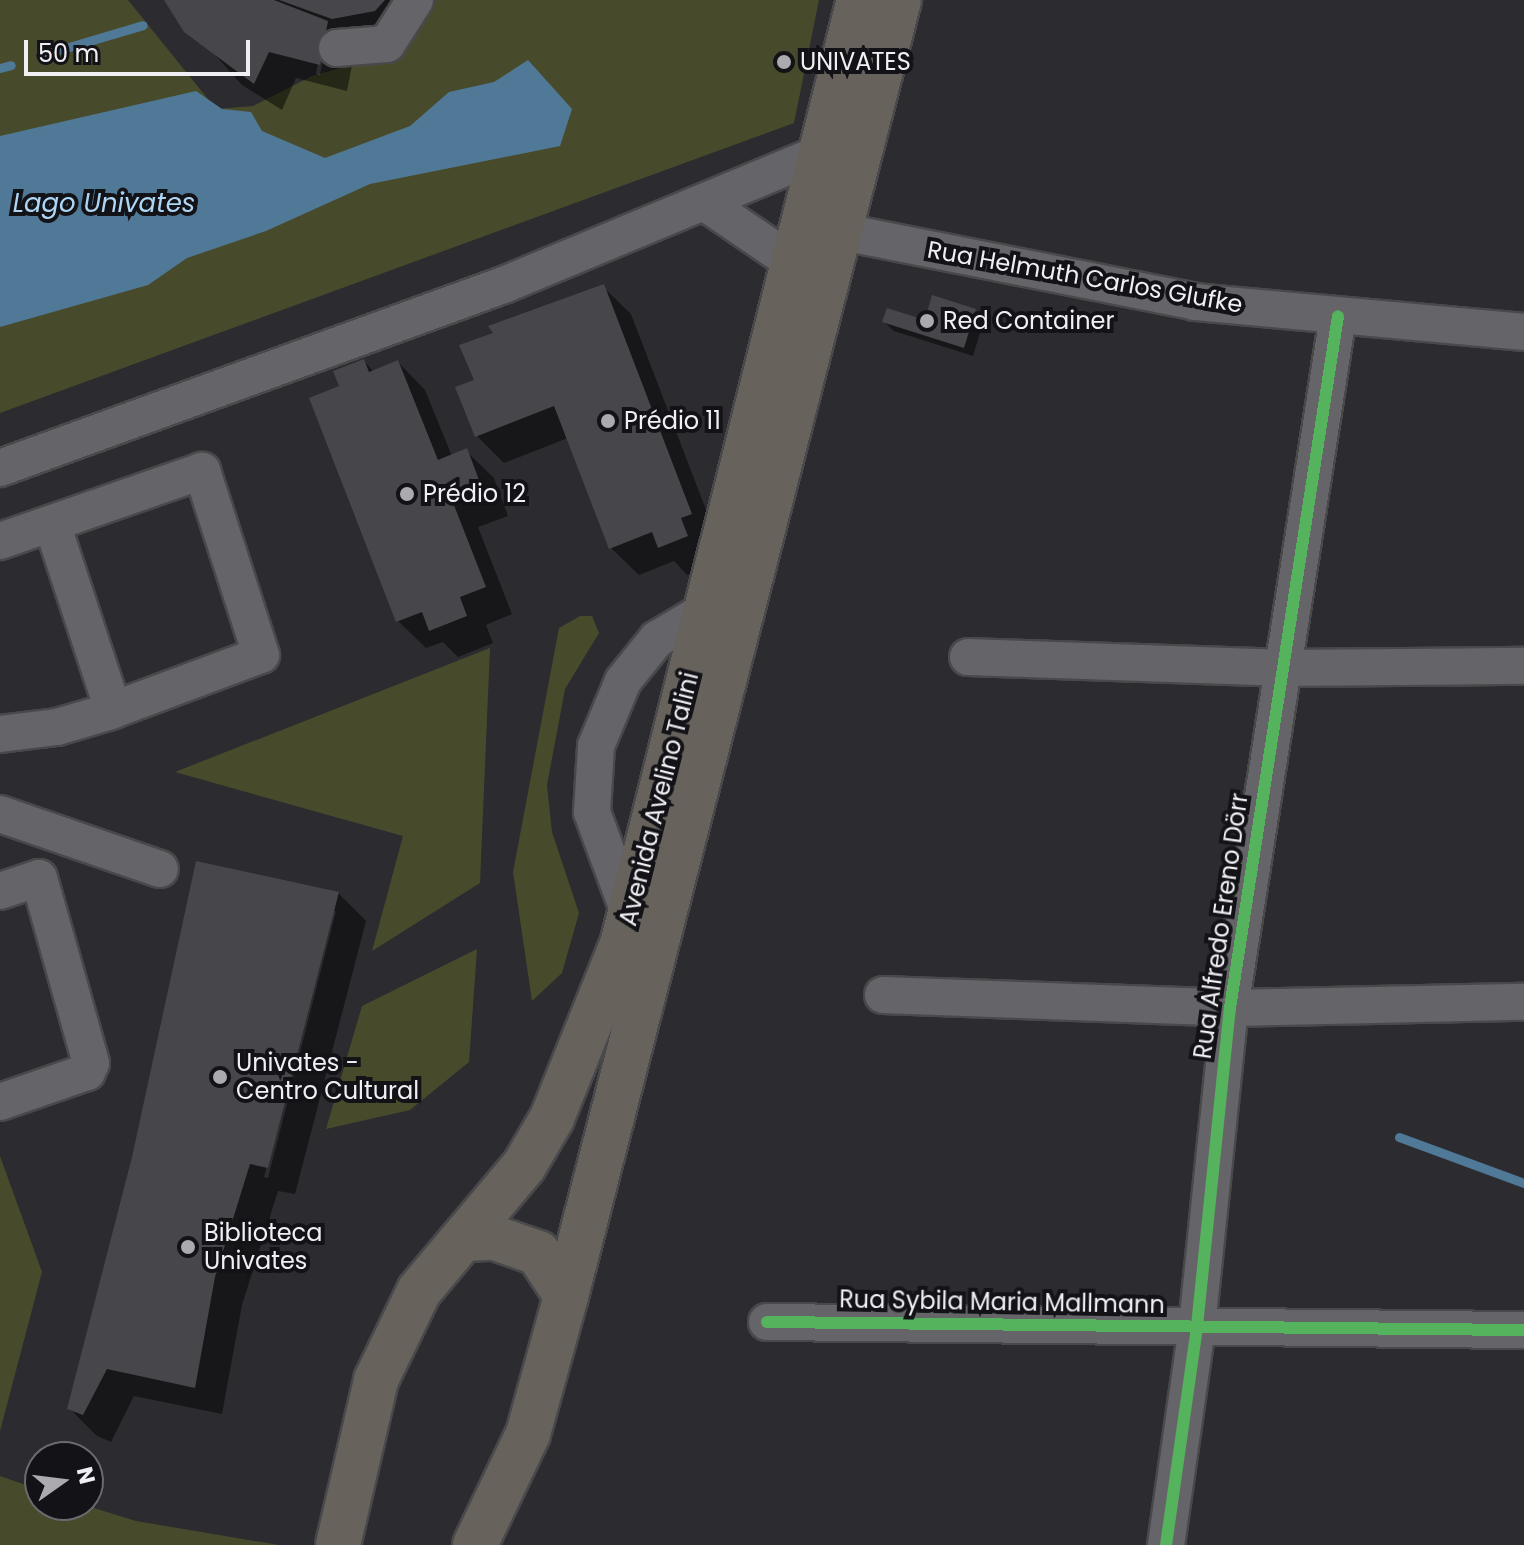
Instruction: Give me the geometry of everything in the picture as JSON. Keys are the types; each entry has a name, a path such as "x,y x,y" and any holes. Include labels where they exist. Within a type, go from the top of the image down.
{"main road":[{"name":"Avenida Avelino Talini","path":"342,1541 376,1380 419,1291 524,1166 552,1118 630,915 859,0"},
{"name":"Avenida Avelino Talini","path":"475,1545 528,1434 566,1296 719,717 838,231 899,0"},
{"path":"463,1239 505,1240 538,1253 566,1296"}],"street":[{"path":"337,48 387,44 415,0"},
{"path":"0,468 707,204 823,152"},
{"path":"707,204 795,264"},
{"name":"Rua Helmuth Carlos Glufke","path":"838,231 1195,302 1524,332"},
{"name":"Rua Alfredo Ereno Dörr","path":"1166,1545 1197,1326 1230,1008 1279,668 1338,316"},
{"path":"0,541 202,471 261,655 113,710 57,727 0,734"},
{"path":"52,524 113,710"},
{"path":"630,915 592,812 596,746 623,681 657,639 706,610"},
{"path":"968,657 1279,668 1524,666"},
{"path":"0,814 160,869"},
{"path":"0,891 39,878 91,1063 87,1072 0,1102"},
{"path":"883,995 1230,1008 1524,1002"},
{"name":"Rua Sybila Maria Mallmann","path":"767,1322 1524,1330"}],"green space":[{"path":"0,0 128,0 216,109 253,106 312,76 369,60 423,0 819,0 794,123 0,413"},
{"path":"580,616 592,616 599,633 565,689 547,785 552,832 579,913 562,973 532,1001 513,872 559,628"},
{"path":"490,648 480,883 372,951 403,836 175,772"},
{"path":"477,949 469,1062 410,1110 326,1129 362,1006"},
{"path":"0,1156 42,1272 0,1431"},
{"path":"0,1476 24,1484 24,1521 104,1521 104,1511 136,1521 279,1545 0,1545"}],"water":[{"name":"Lago Univates","path":"528,60 572,109 560,146 370,184 266,231 187,258 148,285 0,327 0,136 196,91 222,109 251,112 262,131 325,158 410,126 449,92 494,82"}],"building":[{"path":"164,0 274,0 328,21 320,65 269,52 254,84 184,32"},
{"path":"279,0 385,0 375,11 332,19"},
{"name":"Prédio 11","path":"604,284 692,514 681,518 688,536 658,548 652,532 609,549 554,406 475,437 455,387 474,380 459,345 493,333 488,326"},
{"name":"Red Container","path":"932,295 976,309 964,348 882,322 887,308 925,320"},
{"name":"Prédio 12","path":"364,359 369,372 398,360 438,460 467,448 482,488 452,500 486,587 460,597 467,616 429,631 422,612 396,622 309,398 339,386 333,371"},
{"name":"Univates - Centro Cultural","path":"196,861 339,892 268,1168 250,1164 215,1277 195,1388 107,1369 83,1415 67,1409 132,1157"}],"waterway":[{"path":"42,55 143,25"},
{"path":"0,68 11,65"},
{"path":"1399,1137 1524,1183"}],"cycle path":[{"path":"1166,1545 1197,1326 1230,1008 1338,316"},
{"path":"767,1322 1524,1330"}],"place":[{"name":"UNIVATES","path":"784,62"},
{"name":"Red Container","path":"927,321"},
{"name":"Prédio 11","path":"608,421"},
{"name":"Prédio 12","path":"407,494"},
{"name":"Univates - Centro Cultural","path":"220,1077"},
{"name":"Biblioteca Univates","path":"188,1247"}]}
